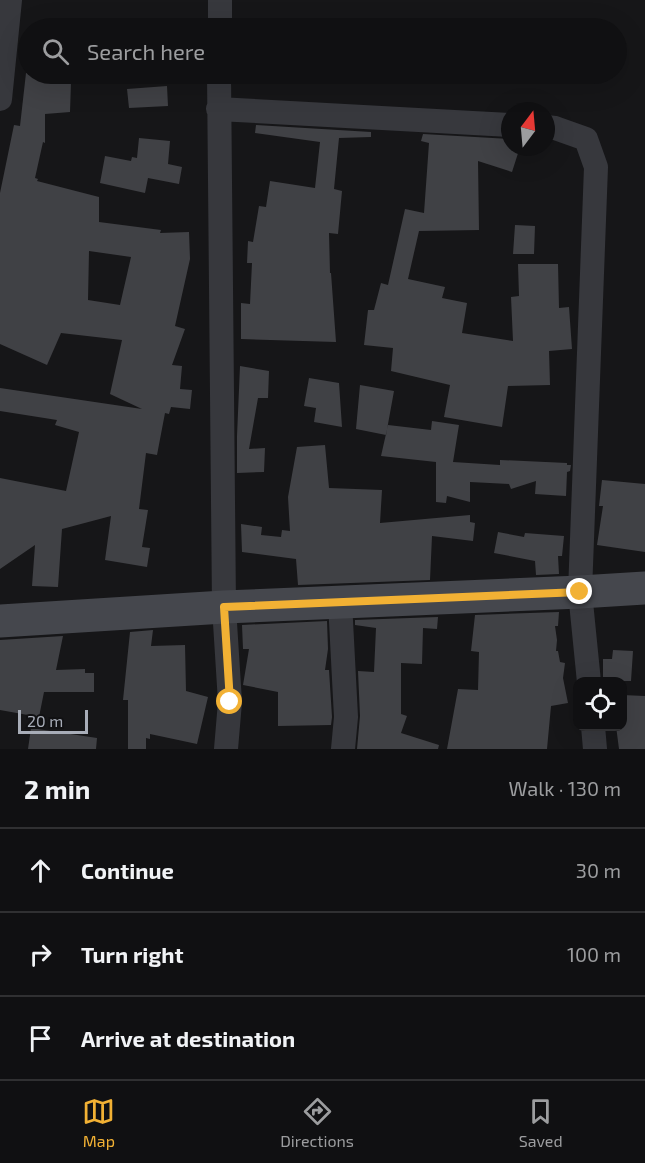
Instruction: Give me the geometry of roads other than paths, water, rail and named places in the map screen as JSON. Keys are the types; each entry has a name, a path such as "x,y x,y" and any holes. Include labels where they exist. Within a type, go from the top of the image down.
{"street":[{"path":"1,84 10,0"},
{"path":"220,0 220,18"},
{"path":"219,84 224,607 230,702 226,749"},
{"path":"218,109 501,125"},
{"path":"555,128 586,140 596,167 580,592 589,677"},
{"path":"0,621 224,607 645,588"},
{"path":"340,602 346,717 343,749"},
{"path":"593,731 595,749"}]}
